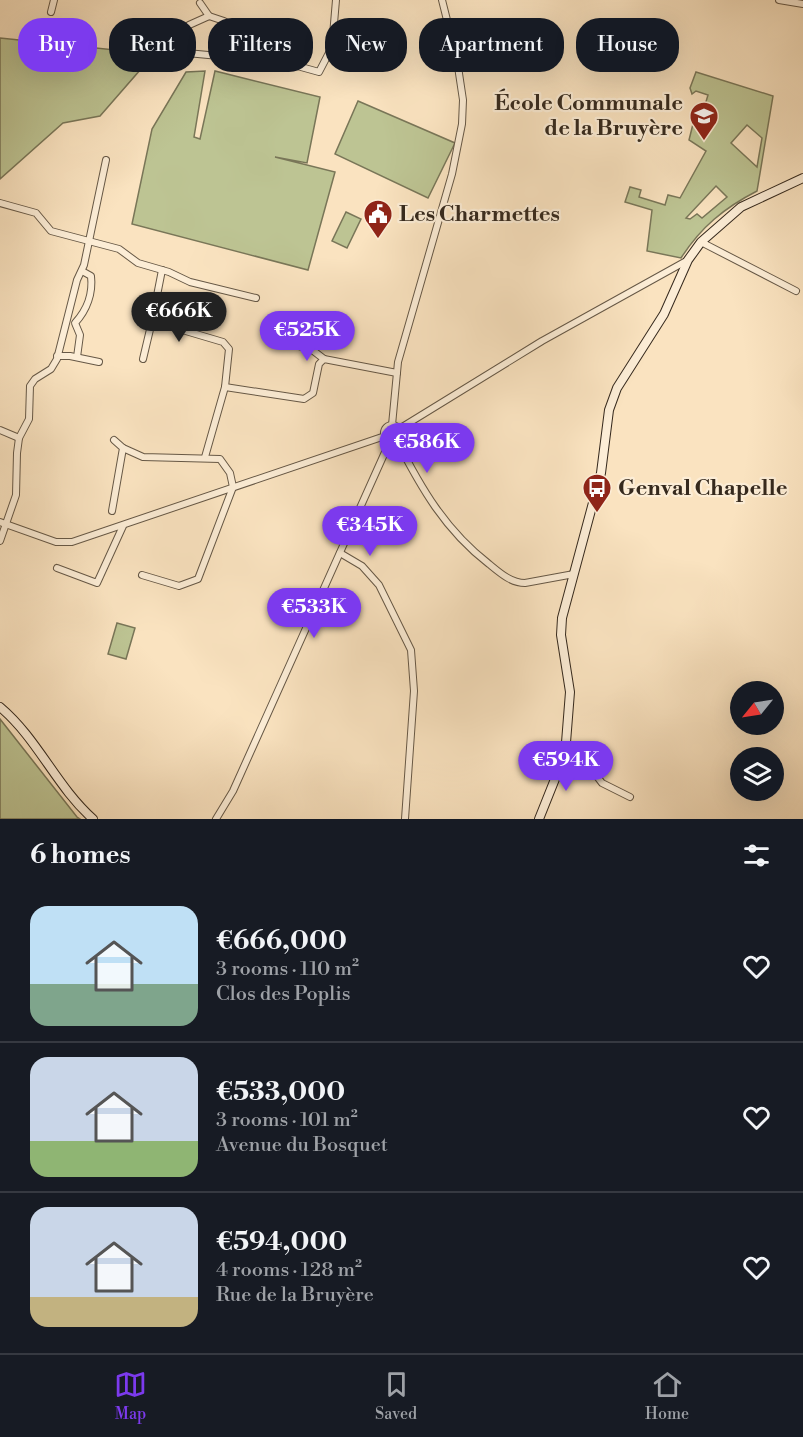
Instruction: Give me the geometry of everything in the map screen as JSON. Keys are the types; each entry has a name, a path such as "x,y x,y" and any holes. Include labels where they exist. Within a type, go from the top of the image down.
{"main road":[{"path":"539,819 565,755 575,701 567,633 574,574 601,473 612,398 664,314 688,260 701,242 724,219 741,207 803,178"},
{"path":"0,707 28,735 62,786 93,819"}],"street":[{"path":"51,12 54,0"},
{"path":"313,70 319,72 332,47 336,0"},
{"path":"392,425 397,373 461,133 463,100 451,32 442,0"},
{"path":"778,0 803,4"},
{"path":"200,3 209,16 215,18"},
{"path":"196,22 209,16"},
{"path":"0,541 3,523 16,495 20,438 29,419 30,386 35,379 51,369 57,356 76,280 82,272 106,160"},
{"path":"0,203 36,213 51,231 118,249 138,263 190,282 256,298"},
{"path":"701,242 796,291"},
{"path":"216,819 233,791 390,438 399,429 573,324 688,260"},
{"path":"143,359 162,270"},
{"path":"75,323 86,310 92,285 91,276 82,272"},
{"path":"152,321 226,344 229,349 225,387 205,457"},
{"path":"67,322 75,323"},
{"path":"75,323 80,335 76,357"},
{"path":"287,343 311,349 324,359 397,373"},
{"path":"57,356 99,362"},
{"path":"225,387 304,399 313,393 319,364 324,359"},
{"path":"392,425 399,429"},
{"path":"392,425 386,428 390,438 420,486 441,518 469,548 499,572 518,583 574,574"},
{"path":"0,430 20,438"},
{"path":"3,523 65,543 390,438"},
{"path":"114,440 123,448 143,457 205,457 223,460 230,472 233,487 198,579 179,586 142,575"},
{"path":"112,511 123,448"},
{"path":"57,568 97,583 123,526"},
{"path":"340,553 362,566 379,585 411,650 414,691 405,819"},
{"path":"565,755 586,762 602,783 630,797"}],"green space":[{"path":"0,38 18,40 18,72 97,72 97,48 109,49 109,72 138,72 100,116 63,123 0,179"},
{"path":"205,71 194,137 200,139 215,72 320,97 307,163 275,157 335,172 308,270 132,224 152,129 186,72"},
{"path":"696,72 773,96 757,191 714,219 681,258 647,251 652,210 625,202 630,187 641,190 639,197 665,205 668,195 680,198 706,151 689,140 694,120 700,122 708,95 696,91 692,94 690,88","holes":["747,125 762,138 757,167 731,143","716,186 727,197 702,218 697,214 690,219 686,218"]},
{"path":"358,101 455,143 428,198 335,154"},
{"path":"346,212 361,219 347,248 332,241"},
{"path":"117,623 135,628 126,659 108,654"},
{"path":"0,719 77,817 80,819 0,819"}],"place":[{"name":"École Communale de la Bruyère","path":"704,142"},
{"name":"Les Charmettes","path":"378,240"},
{"name":"Genval Chapelle","path":"597,514"}]}
